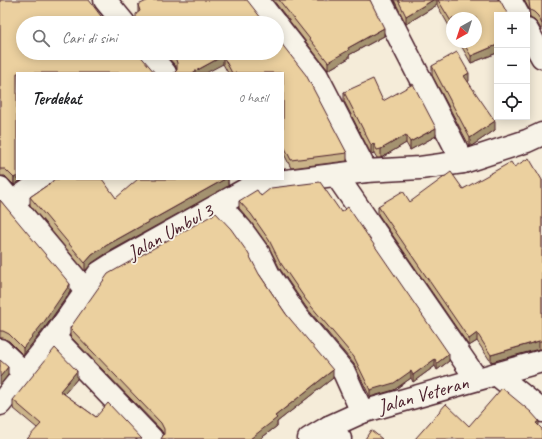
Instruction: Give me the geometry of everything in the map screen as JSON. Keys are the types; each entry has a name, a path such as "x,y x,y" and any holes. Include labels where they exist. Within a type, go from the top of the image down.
{"street":[{"path":"106,0 119,16"},
{"path":"257,0 270,16"},
{"path":"380,0 463,162"},
{"path":"510,0 516,12"},
{"path":"284,34 317,76 366,171"},
{"path":"530,35 542,57"},
{"path":"154,60 164,72"},
{"name":"Jalan Umbul 3","path":"284,180 336,176 366,171 420,168 463,162 527,141 542,134"},
{"path":"336,176 486,376 542,411"},
{"path":"43,180 6,195 86,291"},
{"name":"Jalan Umbul 3","path":"0,404 54,337 99,273 218,204 251,182 279,180"},
{"path":"218,204 241,229 259,254 269,275 296,315 344,372 362,412"},
{"path":"54,337 152,439"},
{"path":"0,350 25,374"},
{"name":"Jalan Veteran","path":"309,439 334,433 362,412 542,361"}],"building":[{"path":"0,0 89,0 101,16 16,16 16,60 144,60 154,72 16,72 16,177 14,178 5,169 0,169"},
{"path":"149,0 247,0 260,16 136,16 136,14 140,11 138,5"},
{"path":"279,0 370,0 384,28 348,48 349,50 328,62"},
{"path":"398,0 433,0 406,16"},
{"path":"438,0 500,0 506,12 494,12 494,46 471,56 466,48 482,48 482,12 446,13"},
{"path":"528,0 542,0 542,24 538,16 530,10"},
{"path":"284,47 306,75 347,153 291,160 284,146 284,72 231,72 225,60 284,60"},
{"path":"457,52 469,73 464,76 495,121 470,138 432,66"},
{"path":"176,60 216,60 194,72 175,72 177,70"},
{"path":"373,79 383,101 413,84 436,128 410,142 406,135 377,150 374,144 371,145 344,92"},
{"path":"529,158 542,180 542,341 491,355 477,333 469,339 378,206 403,191 410,202 451,172 463,189 511,162 514,167"},
{"path":"53,180 103,180 116,198 137,180 223,180 107,245 92,255 85,263 30,197"},
{"path":"320,182 341,212 348,207 449,354 437,363 435,359 413,375 411,371 394,383 370,390 354,357 306,300 280,262 269,240 251,214 239,201 257,190 261,196 271,188"},
{"path":"0,200 70,284 44,322 23,348 9,334 0,331"},
{"path":"216,213 231,229 248,253 259,274 286,314 333,370 275,416 277,418 250,439 161,439 164,434 164,429 161,423 70,328 108,274"},
{"path":"55,348 77,371 60,391 96,417 108,403 142,439 27,439 41,424 13,400"},
{"path":"0,360 8,367 0,377"},
{"path":"502,388 531,412 539,421 536,423 542,429 542,439 415,439 446,404 469,426"},
{"path":"371,430 382,439 365,439"}]}
